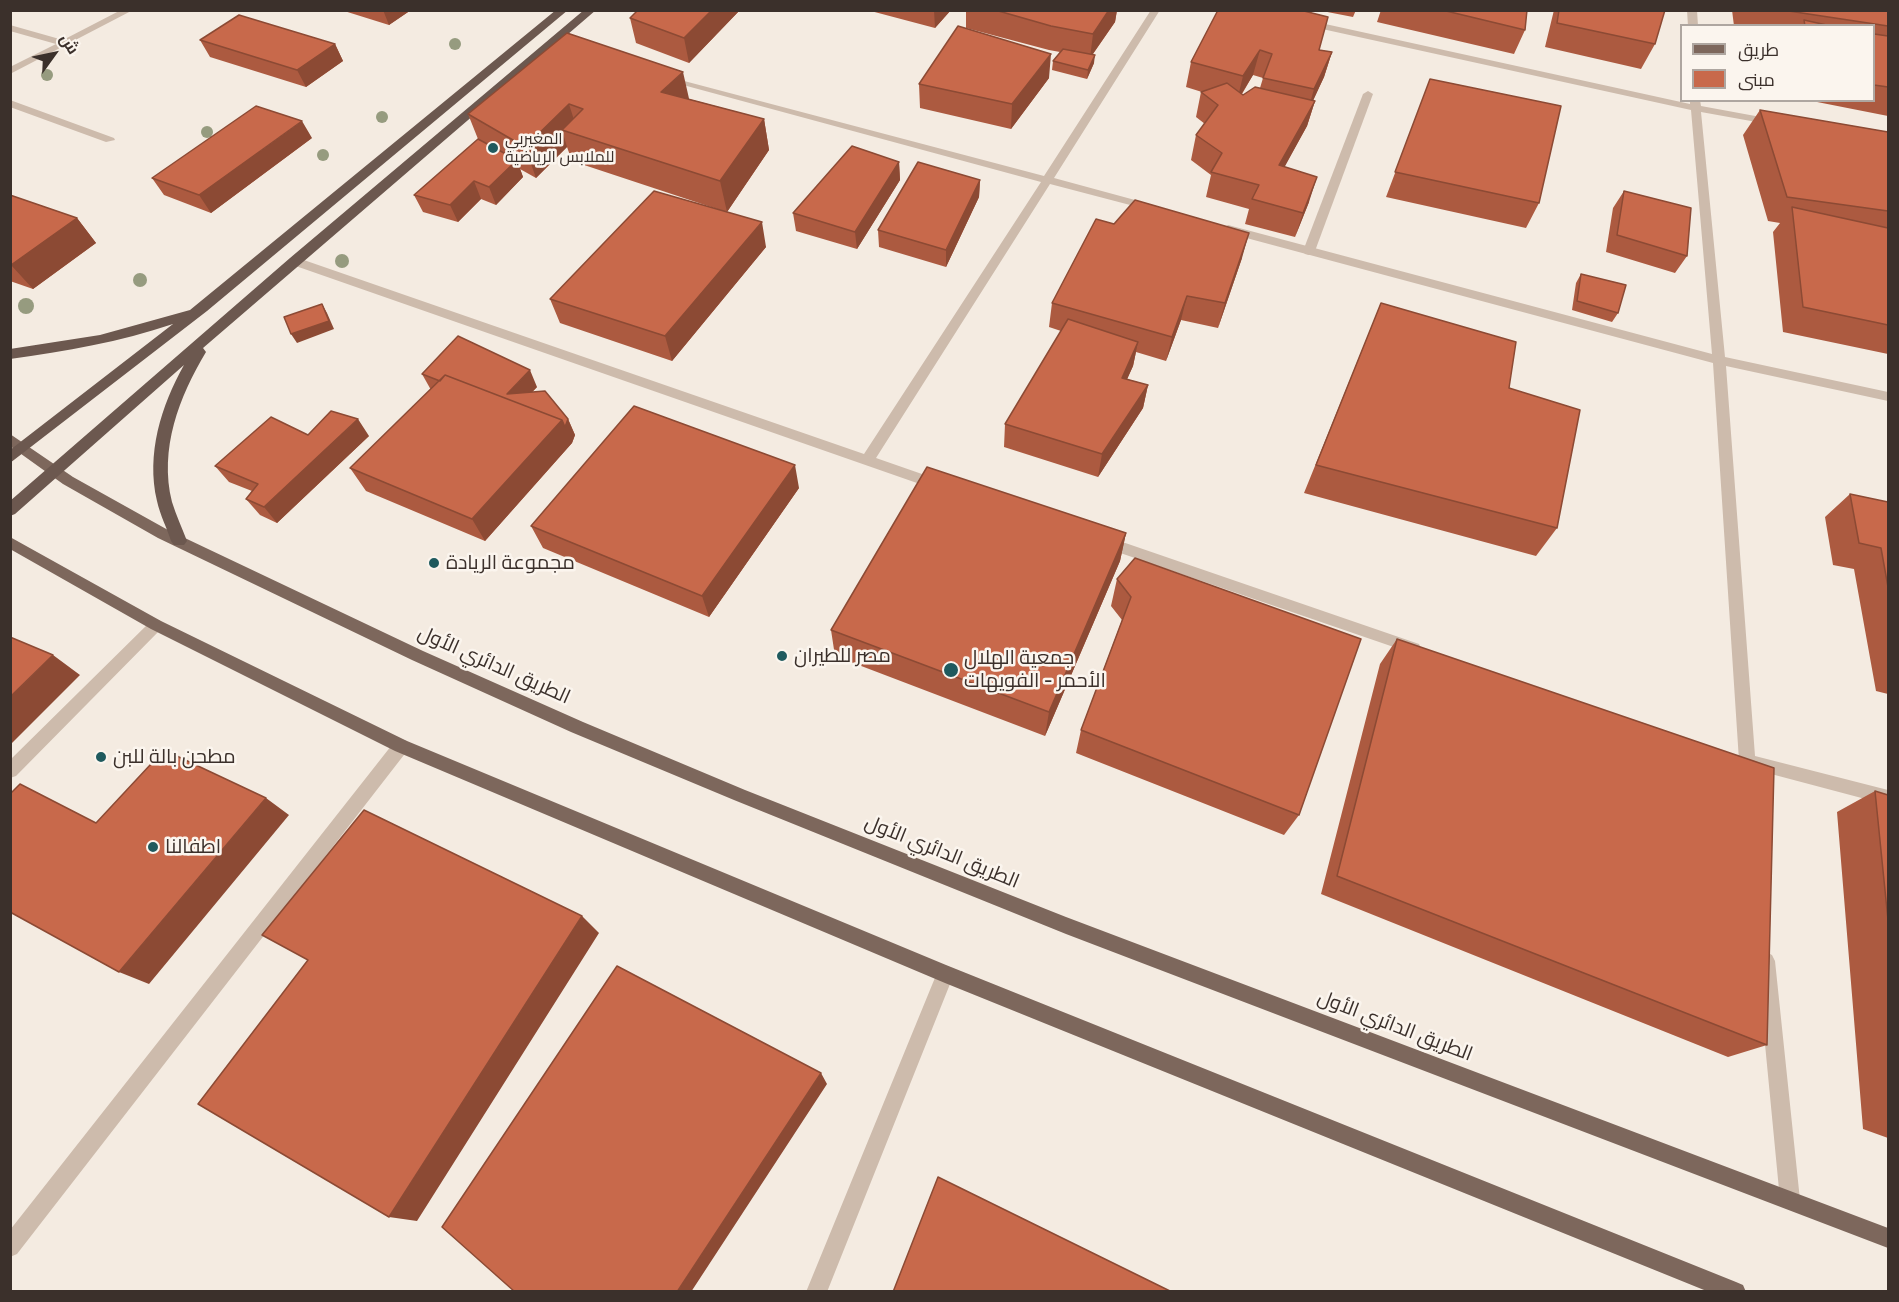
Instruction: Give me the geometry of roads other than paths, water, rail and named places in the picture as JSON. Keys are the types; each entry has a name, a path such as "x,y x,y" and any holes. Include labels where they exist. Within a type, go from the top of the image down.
{"highway":[{"path":"14,449 202,308 563,10"},
{"path":"10,510 294,261 553,49 591,10"},
{"path":"10,354 74,346 140,331 202,308"},
{"path":"179,541 165,500 161,457 169,413 186,372 212,332"}],"main road":[{"name":"الطريق الدائري الأول","path":"14,449 179,541 467,680 756,803 1069,927 1888,1238"},
{"path":"10,542 156,625 401,746 945,974 1736,1292"}],"street":[{"path":"10,71 129,10"},
{"path":"867,461 1156,10"},
{"path":"1297,21 1680,101"},
{"path":"10,28 64,44"},
{"path":"649,75 1047,178 1161,210"},
{"path":"1309,251 1368,94"},
{"path":"10,103 110,140"},
{"path":"1750,797 1741,759 1719,360 1695,104 1786,124"},
{"path":"1218,226 1719,360 1888,397"},
{"path":"294,261 946,488"},
{"path":"1092,538 1431,653"},
{"path":"10,771 156,625"},
{"path":"10,1247 401,746"},
{"path":"1741,759 1888,798"},
{"path":"1765,951 1790,1200"},
{"path":"816,1292 945,974"}],"place":[{"name":"المغيربي للملابس الرياضية","path":"493,148"},
{"name":"مجموعة الريادة","path":"434,563"},
{"name":"مصر للطيران","path":"782,656"},
{"name":"جمعية الهلال الأحمر - الفويهات","path":"951,670"},
{"name":"مطحن بالة للبن","path":"101,757"},
{"name":"اطفالنا","path":"153,847"}]}
